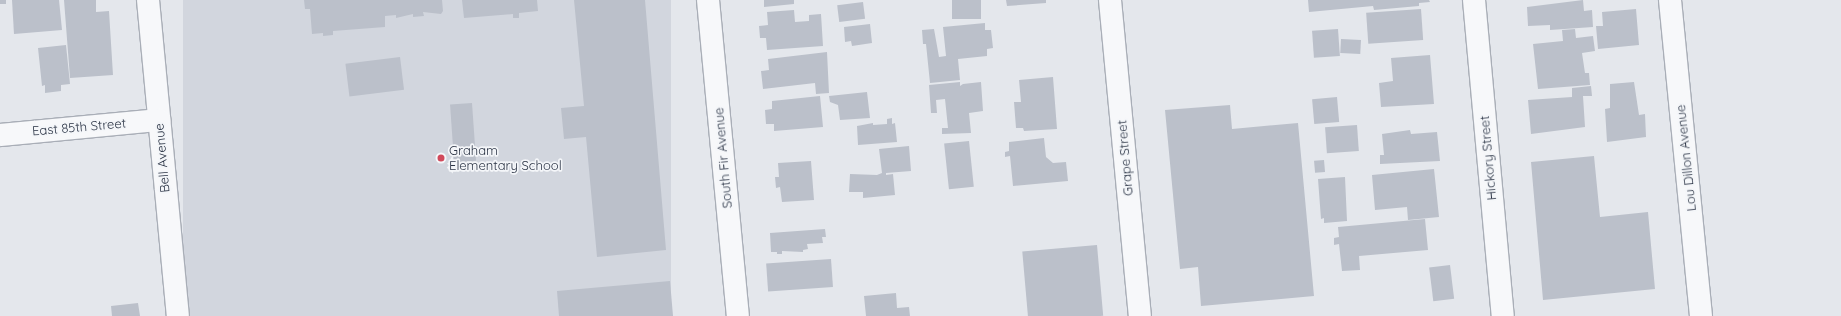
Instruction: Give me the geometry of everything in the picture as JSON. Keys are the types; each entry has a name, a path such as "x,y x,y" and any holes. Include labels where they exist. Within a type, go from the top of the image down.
{"street":[{"name":"Bell Avenue","path":"148,0 178,316"},
{"name":"South Fir Avenue","path":"708,0 738,316"},
{"name":"Grape Street","path":"1110,0 1140,316"},
{"name":"Hickory Street","path":"1474,0 1503,316"},
{"name":"Lou Dillon Avenue","path":"1670,0 1701,316"},
{"name":"East 85th Street","path":"0,135 159,120"}],"shaded area":[{"name":"Graham Elementary School","path":"183,0 671,0 671,316 183,316"}],"building":[{"path":"0,0 6,0 6,4 0,4"},
{"path":"12,0 59,0 62,30 14,34"},
{"path":"64,0 96,0 96,12 109,11 113,75 70,78"},
{"path":"304,0 442,0 443,11 441,14 423,12 424,16 413,17 413,14 396,18 396,15 385,16 385,27 333,31 333,35 323,36 323,33 312,34 310,9 305,9"},
{"path":"462,0 537,0 538,11 519,13 519,18 513,18 513,14 464,18"},
{"path":"574,0 645,0 666,250 597,257 586,137 564,139 561,108 584,106"},
{"path":"764,0 794,0 794,4 764,7"},
{"path":"952,0 981,0 981,19 952,19"},
{"path":"1006,0 1046,0 1046,3 1007,6"},
{"path":"1308,0 1429,0 1430,2 1419,3 1419,6 1374,10 1373,6 1309,12"},
{"path":"1583,0 1584,11 1592,10 1593,27 1550,30 1550,25 1528,26 1527,7"},
{"path":"863,2 865,19 839,22 837,5"},
{"path":"1421,9 1423,40 1368,44 1366,13"},
{"path":"1636,9 1639,45 1598,49 1596,26 1603,26 1602,12"},
{"path":"794,10 795,22 809,21 809,15 821,14 823,46 767,50 766,38 760,38 759,26 768,25 767,12"},
{"path":"985,23 985,30 991,30 993,48 987,49 987,56 958,59 960,80 930,83 926,44 923,44 922,30 934,29 939,57 946,56 943,27"},
{"path":"870,24 872,43 852,46 851,41 845,42 844,27"},
{"path":"1338,29 1340,56 1314,58 1312,31"},
{"path":"1575,29 1576,38 1593,36 1595,51 1582,53 1585,73 1589,73 1590,85 1538,89 1533,44 1563,41 1562,30"},
{"path":"1341,39 1361,40 1360,54 1340,53"},
{"path":"66,45 70,84 61,85 61,91 45,93 45,85 42,86 38,48"},
{"path":"827,52 829,93 816,94 815,83 763,89 761,71 769,70 768,59"},
{"path":"1430,55 1434,104 1381,107 1379,83 1393,81 1391,58"},
{"path":"400,57 404,90 349,96 345,64"},
{"path":"1053,77 1057,129 1024,131 1023,128 1016,128 1014,102 1021,102 1019,80"},
{"path":"960,82 960,86 963,84 981,82 983,111 969,113 971,133 942,134 942,128 948,128 945,99 936,100 937,113 931,113 929,85"},
{"path":"1634,82 1639,115 1645,114 1646,137 1607,142 1605,109 1610,108 1610,84"},
{"path":"1591,86 1592,96 1583,96 1585,127 1531,134 1528,100 1572,97 1572,88"},
{"path":"867,92 870,118 840,120 838,105 830,102 829,96"},
{"path":"820,96 823,127 774,131 774,124 766,124 765,110 772,109 772,101"},
{"path":"1337,97 1339,122 1314,124 1312,99"},
{"path":"472,103 476,161 454,162 450,105"},
{"path":"1230,105 1232,129 1298,123 1314,296 1201,306 1198,267 1180,269 1165,110"},
{"path":"892,118 892,124 895,123 897,142 858,145 857,126 873,123 873,125 887,124 887,119"},
{"path":"1357,125 1359,151 1327,153 1325,127"},
{"path":"1410,130 1411,134 1437,132 1440,161 1380,164 1380,155 1384,155 1382,134"},
{"path":"1044,138 1046,157 1053,163 1066,162 1068,181 1013,186 1010,156 1005,157 1005,152 1009,151 1009,142"},
{"path":"969,141 974,187 949,189 944,144"},
{"path":"909,146 911,171 886,173 886,175 893,174 895,195 863,198 863,192 849,192 850,174 877,175 882,173 879,149"},
{"path":"1594,156 1600,217 1648,212 1655,289 1543,300 1531,162"},
{"path":"1324,160 1325,172 1315,173 1314,161"},
{"path":"811,161 814,200 782,202 780,187 776,188 775,177 779,177 778,163"},
{"path":"1434,169 1439,217 1408,220 1407,207 1375,210 1372,175"},
{"path":"1345,177 1347,221 1324,223 1324,218 1321,219 1318,179"},
{"path":"1425,219 1428,250 1359,256 1360,270 1342,271 1339,244 1334,245 1334,238 1339,237 1338,227"},
{"path":"825,229 826,237 822,237 823,243 807,244 808,249 803,250 803,252 782,251 782,254 777,254 777,252 771,252 770,233"},
{"path":"1097,245 1103,316 1028,316 1022,252"},
{"path":"831,259 833,287 768,291 766,264"},
{"path":"1450,265 1454,299 1433,301 1429,268"},
{"path":"670,281 673,316 559,316 557,291"},
{"path":"896,293 897,308 909,307 910,316 866,316 864,296"},
{"path":"138,303 140,316 112,316 111,306"}],"place":[{"name":"Graham Elementary School","path":"441,158"}]}
